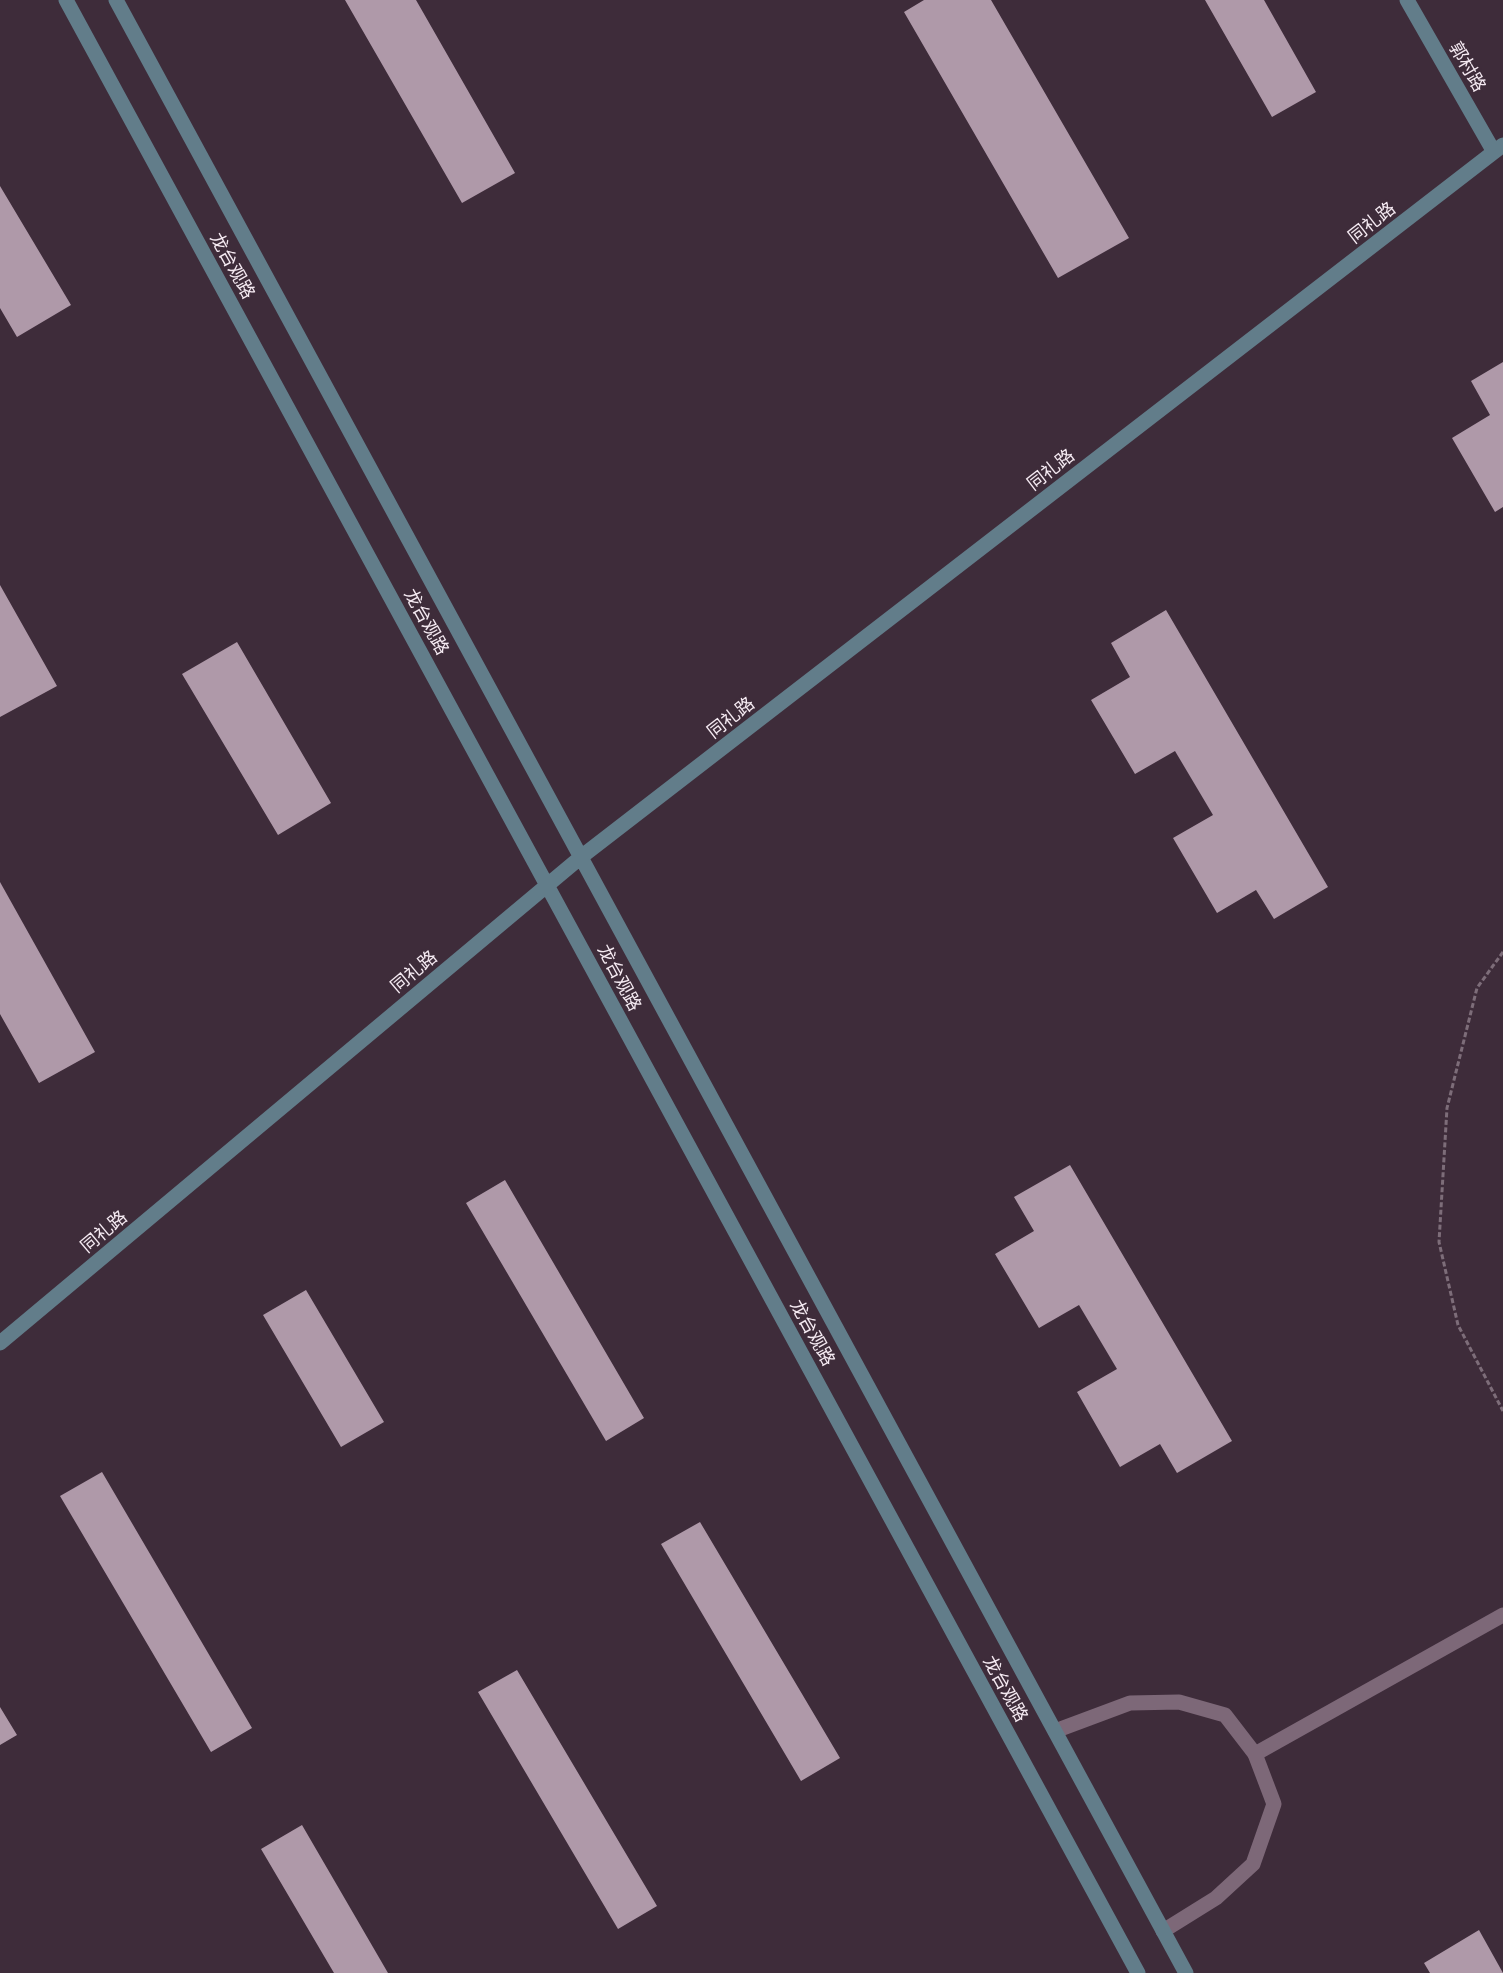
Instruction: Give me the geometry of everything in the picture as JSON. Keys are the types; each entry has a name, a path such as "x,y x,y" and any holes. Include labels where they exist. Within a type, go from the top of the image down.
{"street":[{"name":"龙台观路","path":"66,0 1138,1973"},
{"name":"龙台观路","path":"116,0 1186,1973"},
{"name":"郭村路","path":"1407,0 1499,149"},
{"name":"同礼路","path":"0,1343 581,857 1499,149"},
{"path":"1255,1754 1503,1615"},
{"path":"1055,1730 1130,1703 1180,1702 1225,1715 1255,1754 1274,1804 1253,1864 1216,1898 1163,1931"}],"path":[{"path":"1503,952 1477,988 1447,1108 1439,1242 1458,1326 1503,1411"}],"building":[{"path":"345,0 416,0 515,173 462,203"},
{"path":"924,0 991,0 1129,238 1058,278 904,12"},
{"path":"1205,0 1264,0 1316,92 1272,117"},
{"path":"0,186 71,305 17,337 0,308"},
{"path":"1503,362 1503,507 1495,512 1452,438 1490,415 1471,381"},
{"path":"0,585 57,686 0,717"},
{"path":"1166,610 1328,887 1274,919 1256,890 1217,913 1173,838 1213,815 1175,751 1135,774 1091,700 1130,677 1111,643"},
{"path":"237,642 331,803 278,835 182,674"},
{"path":"0,882 95,1052 39,1083 0,1014"},
{"path":"1070,1165 1232,1441 1177,1473 1160,1444 1120,1467 1077,1392 1117,1369 1079,1305 1039,1328 995,1254 1034,1231 1014,1197"},
{"path":"505,1180 644,1418 606,1441 466,1203"},
{"path":"306,1290 384,1422 341,1447 263,1315"},
{"path":"102,1472 252,1728 211,1752 60,1496"},
{"path":"700,1522 840,1758 801,1781 661,1544"},
{"path":"517,1670 657,1906 618,1929 478,1692"},
{"path":"0,1707 17,1735 0,1745"},
{"path":"302,1825 388,1973 334,1973 261,1849"},
{"path":"1479,1930 1503,1973 1430,1973 1424,1963"}]}
